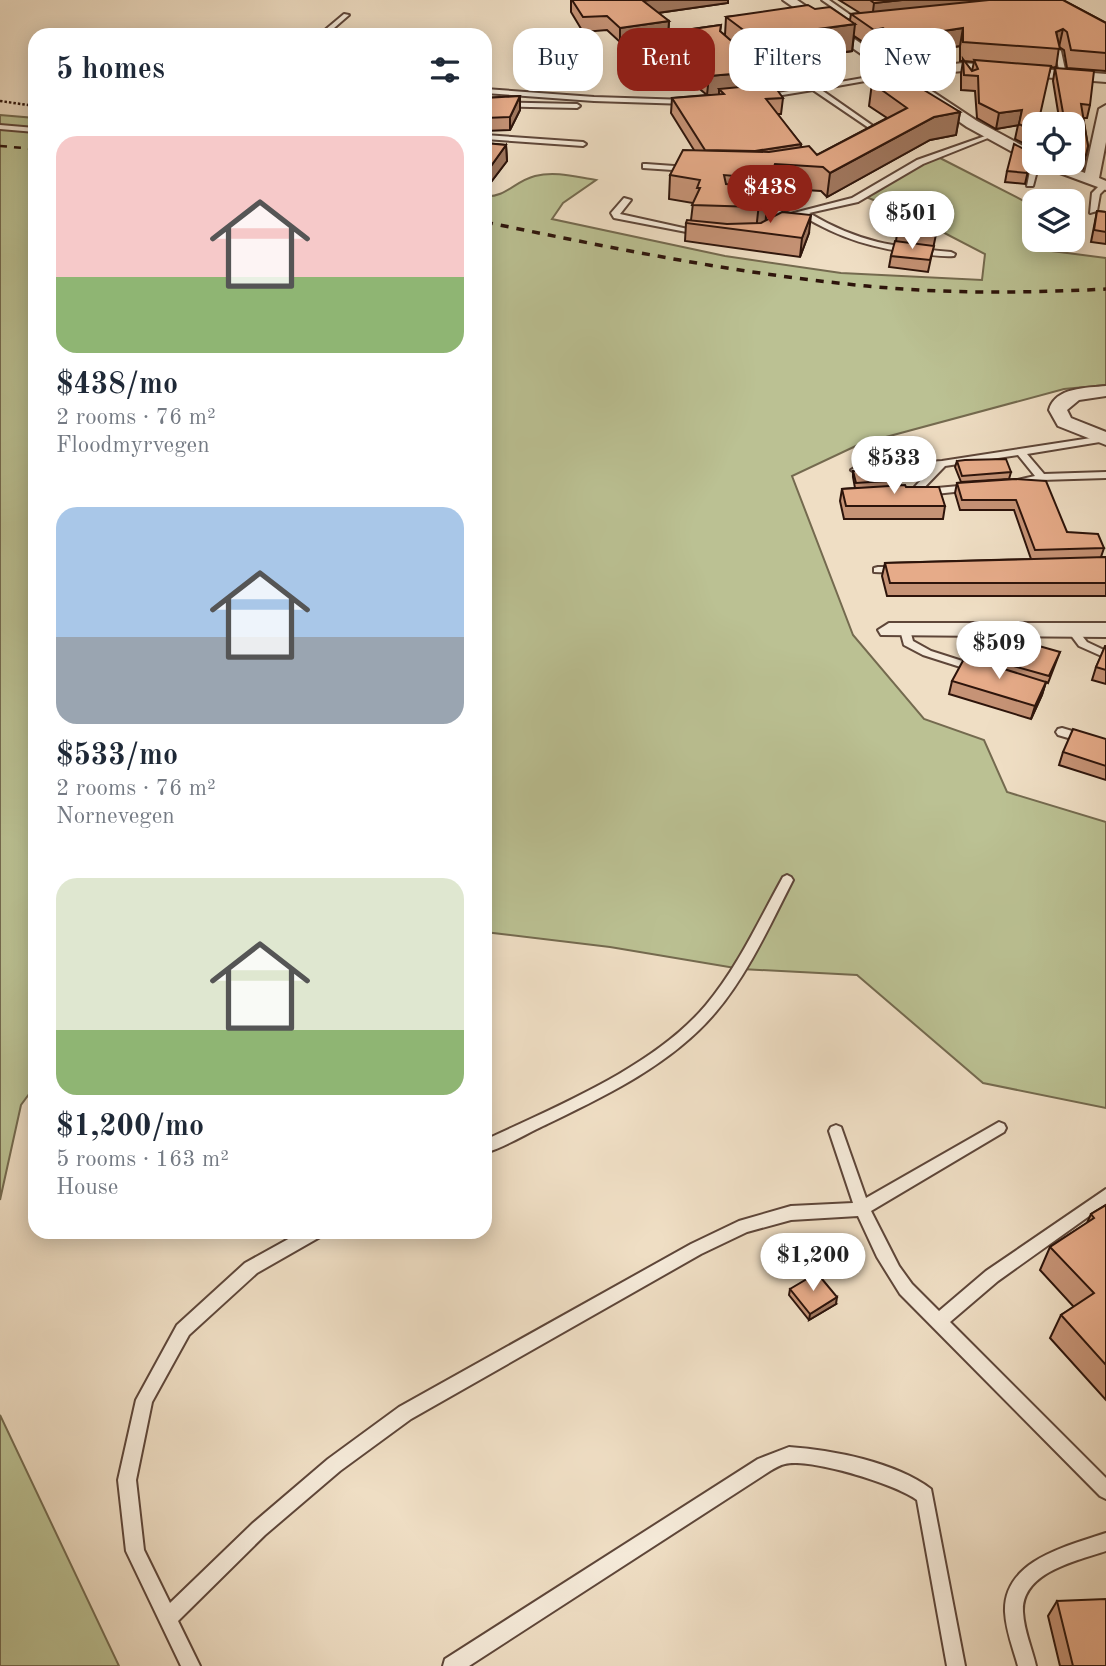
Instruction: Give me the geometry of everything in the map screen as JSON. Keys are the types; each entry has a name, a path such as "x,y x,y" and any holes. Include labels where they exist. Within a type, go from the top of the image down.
{"street":[{"path":"794,0 831,28"},
{"path":"956,67 1106,78"},
{"path":"922,91 990,136 1022,152"},
{"path":"1077,175 1100,184 1106,110"},
{"path":"1105,439 1064,422 1058,410 1059,405 1074,395 1106,391"},
{"path":"897,630 1106,630"}],"lane":[{"path":"825,0 855,22"},
{"path":"331,28 346,15"},
{"path":"835,28 855,22"},
{"path":"1058,51 1063,74"},
{"path":"963,67 971,82"},
{"path":"772,91 774,95"},
{"path":"754,97 802,91"},
{"path":"819,91 876,131 862,142"},
{"path":"492,92 594,99 691,102"},
{"path":"492,104 580,106 637,101"},
{"path":"0,127 28,129"},
{"path":"774,229 789,216 855,200 920,162 990,136"},
{"path":"492,137 583,144"},
{"path":"646,166 695,169"},
{"path":"1030,184 1032,175"},
{"path":"1093,211 1100,184"},
{"path":"627,200 615,213 617,216 713,234"},
{"path":"741,204 768,208 789,216"},
{"path":"803,213 837,234 858,243 951,254"},
{"path":"856,470 942,464 1105,439"},
{"path":"1021,453 1041,477"},
{"path":"914,493 942,464"},
{"path":"1000,486 1041,477 1106,475"},
{"path":"902,494 987,487"},
{"path":"878,570 906,569"},
{"path":"897,630 908,643 927,653 992,673"},
{"path":"1072,630 1083,644 1106,655"},
{"path":"1062,732 1106,745"},
{"path":"492,1143 636,1068 682,1039 712,1009 787,880"},
{"path":"168,1618 259,1529 334,1465 405,1413 696,1249 744,1226 791,1213 861,1209 999,1128"},
{"path":"836,1130 861,1209 885,1261 906,1289 1106,1490"},
{"path":"938,1322 992,1276 1106,1196"},
{"path":"191,1666 135,1551 127,1480 144,1400 183,1329 251,1268 303,1239"},
{"path":"452,1666 764,1465 786,1455 898,1478 917,1486 925,1495 956,1666"},
{"path":"1027,1666 1014,1608 1020,1586 1032,1571 1106,1542"}],"path":[{"path":"0,101 28,105"}],"green space":[{"path":"0,115 28,117 28,1096 21,1105 0,1200"},
{"path":"938,157 1022,200 1022,252 1060,252 1106,258 1106,385 1064,389 860,444 792,476 853,635 924,719 984,740 1007,792 1106,822 1106,1108 983,1083 857,975 741,969 610,947 492,933 492,196 535,176 573,176 596,180 563,203 552,219 725,256 841,273 982,280 985,254 906,213 866,197 913,166"},
{"path":"0,1415 119,1666 0,1666"}],"building":[{"path":"572,0 642,0 669,21 620,28 607,16 583,17"},
{"path":"870,0 902,0 874,3"},
{"path":"989,0 1063,0 1106,23 1106,53 1071,50 1067,32 1063,29 1056,32 1060,49 963,42 963,28 871,28 851,14"},
{"path":"808,5 815,9 830,7 855,24 826,28 741,28 726,17"},
{"path":"721,25 720,31 729,39 729,74 715,75 715,28 700,28"},
{"path":"963,59 972,71 978,69 974,60 1051,66 1041,112 1022,112 1022,126 1019,124 1022,110 999,113 979,103 978,76 964,75"},
{"path":"1055,68 1094,71 1090,105 1081,104 1082,112 1063,112"},
{"path":"719,89 778,91 783,98 766,99 801,144 755,151 705,150 672,98 724,94"},
{"path":"883,91 926,91 960,112 934,117 830,173 823,167 775,164 769,179 724,175 726,184 765,188 759,203 767,204 758,207 692,205 700,188 697,188 700,180 670,175 683,150 769,152 809,146 817,155 907,108"},
{"path":"520,96 510,117 492,118 492,98"},
{"path":"1085,128 1088,146 1085,155"},
{"path":"492,144 506,145 492,165"},
{"path":"1014,144 1022,148 1022,172 1007,171"},
{"path":"904,208 934,209 937,230 898,227"},
{"path":"1097,211 1106,212 1106,232 1094,230"},
{"path":"782,212 811,215 802,238 686,223 687,220 727,224 761,223"},
{"path":"895,241 934,246 930,260 891,256"},
{"path":"1006,459 1011,472 962,476 957,461 965,460"},
{"path":"853,471 898,471 901,480 856,483"},
{"path":"1016,479 1046,481 1067,532 1098,534 1104,548 1035,550 1016,500 962,500 957,483"},
{"path":"905,485 939,487 945,506 846,506 842,489"},
{"path":"1106,557 1106,583 890,583 885,563"},
{"path":"1011,638 1060,652 1049,676 999,662"},
{"path":"1106,646 1106,670 1096,667"},
{"path":"965,657 1046,682 1035,706 952,681"},
{"path":"1073,729 1106,739 1106,766 1063,752"},
{"path":"1106,1205 1106,1365 1061,1315 1094,1293 1050,1247 1094,1218 1091,1214"},
{"path":"817,1273 837,1297 810,1314 790,1289"},
{"path":"1106,1599 1106,1666 1073,1666 1057,1601"}],"railway":[{"path":"0,146 28,148"},
{"path":"492,223 675,259 819,281 957,292 1106,289"}]}
